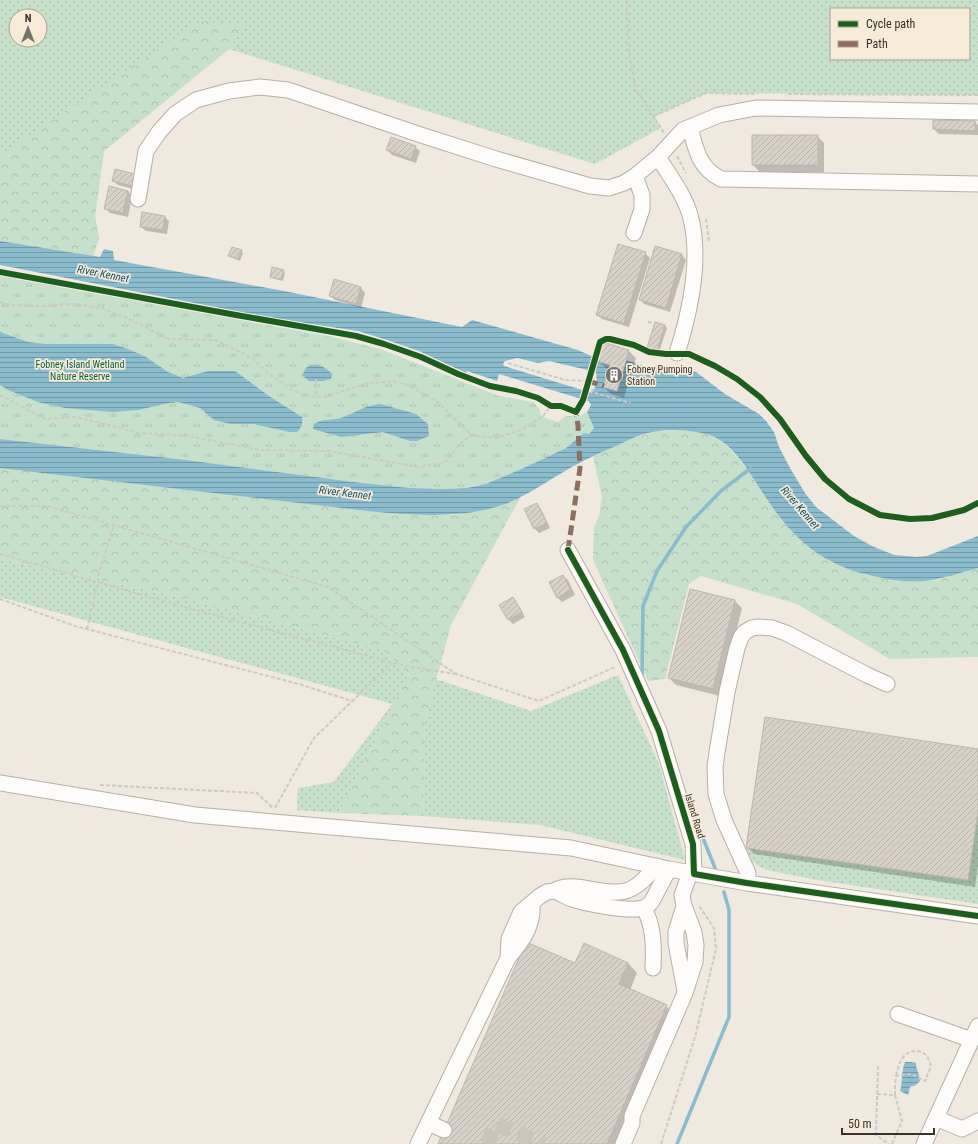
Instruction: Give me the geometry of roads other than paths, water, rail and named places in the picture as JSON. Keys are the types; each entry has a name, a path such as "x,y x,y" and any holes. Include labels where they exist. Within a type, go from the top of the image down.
{"street":[{"path":"138,199 146,151 159,132 176,114 196,100 229,91 260,87 288,90 496,159 590,186 609,188 624,183 635,176 658,157 683,130 719,115 756,108 978,112"},
{"path":"690,128 694,144 703,166 711,174 721,179 978,184"},
{"path":"658,157 677,188 690,215 695,242 695,267 691,296 677,353"},
{"path":"634,233 642,209 642,195 635,176"},
{"name":"Island Road","path":"568,550 628,660 659,731 693,844 692,873"},
{"path":"747,883 748,873 724,820 716,794 715,782 717,752 727,692 736,648 741,637 745,632 752,628 772,628 786,633 887,684"},
{"path":"0,783 195,815 571,848 663,868 747,883 978,916"},
{"path":"418,1144 478,1037 509,963 523,940 532,916 532,903 547,892 554,891 560,887 618,892 626,891 663,868"},
{"path":"554,891 572,899 617,908 632,910 644,908 652,901 663,868"},
{"path":"623,1144 632,1123 632,1116 685,993 695,962 696,945 694,932 684,906 682,895 692,873"},
{"path":"644,908 653,933 654,968"},
{"path":"898,1014 972,1040"},
{"path":"924,1144 978,1026"},
{"path":"615,1144 626,1120 632,1116"},
{"path":"936,1118 962,1129 978,1121"},
{"path":"429,1122 444,1130"}],"water":[{"name":"River Kennet","path":"0,241 100,257 104,249 113,251 114,260 284,291 462,327 472,320 578,350 591,356 597,361 610,365 603,387 617,391 626,360 648,367 659,365 696,372 725,394 759,414 766,421 774,432 779,447 805,493 816,507 854,536 872,546 894,555 917,557 927,556 978,536 978,568 938,579 924,581 898,581 862,573 843,567 826,559 797,537 773,507 731,449 715,437 689,431 672,430 646,433 580,462 528,493 508,503 474,512 438,515 367,511 0,468 0,439 186,460 409,488 467,488 486,484 526,467 566,448 584,433 589,434 594,428 587,412 591,404 588,401 499,374 497,381 467,371 466,373 419,351 358,331 277,319 0,265","holes":["517,358 538,363 549,361 596,372 597,384 592,393 504,366 503,364 505,361"]},
{"path":"0,332 28,342 45,344 113,344 146,357 168,372 183,378 208,371 235,371 269,396 302,417 302,425 297,432 289,432 254,424 231,424 214,420 200,408 178,402 138,410 113,412 65,408 38,402 8,390 0,385"},
{"path":"310,365 324,368 332,374 331,379 323,381 309,381 302,375 306,368"},
{"path":"380,404 416,414 428,424 429,436 417,441 410,441 383,432 341,437 313,429 314,424 318,422 341,418 364,408"},
{"path":"905,1062 916,1063 920,1079 916,1085 910,1087 908,1095 900,1091"}],"waterway":[{"path":"642,677 643,606 657,571 686,527 721,491 751,468"},
{"path":"684,791 715,868"},
{"path":"677,1144 729,1017 729,910 724,892"}],"tunnel":[{"path":"487,1144 496,1124 543,1144"}],"place":[{"name":"Fobney Pumping Station","path":"614,375"}],"park label":[{"name":"Fobney Island Wetland Nature Reserve","path":"80,370"}]}
